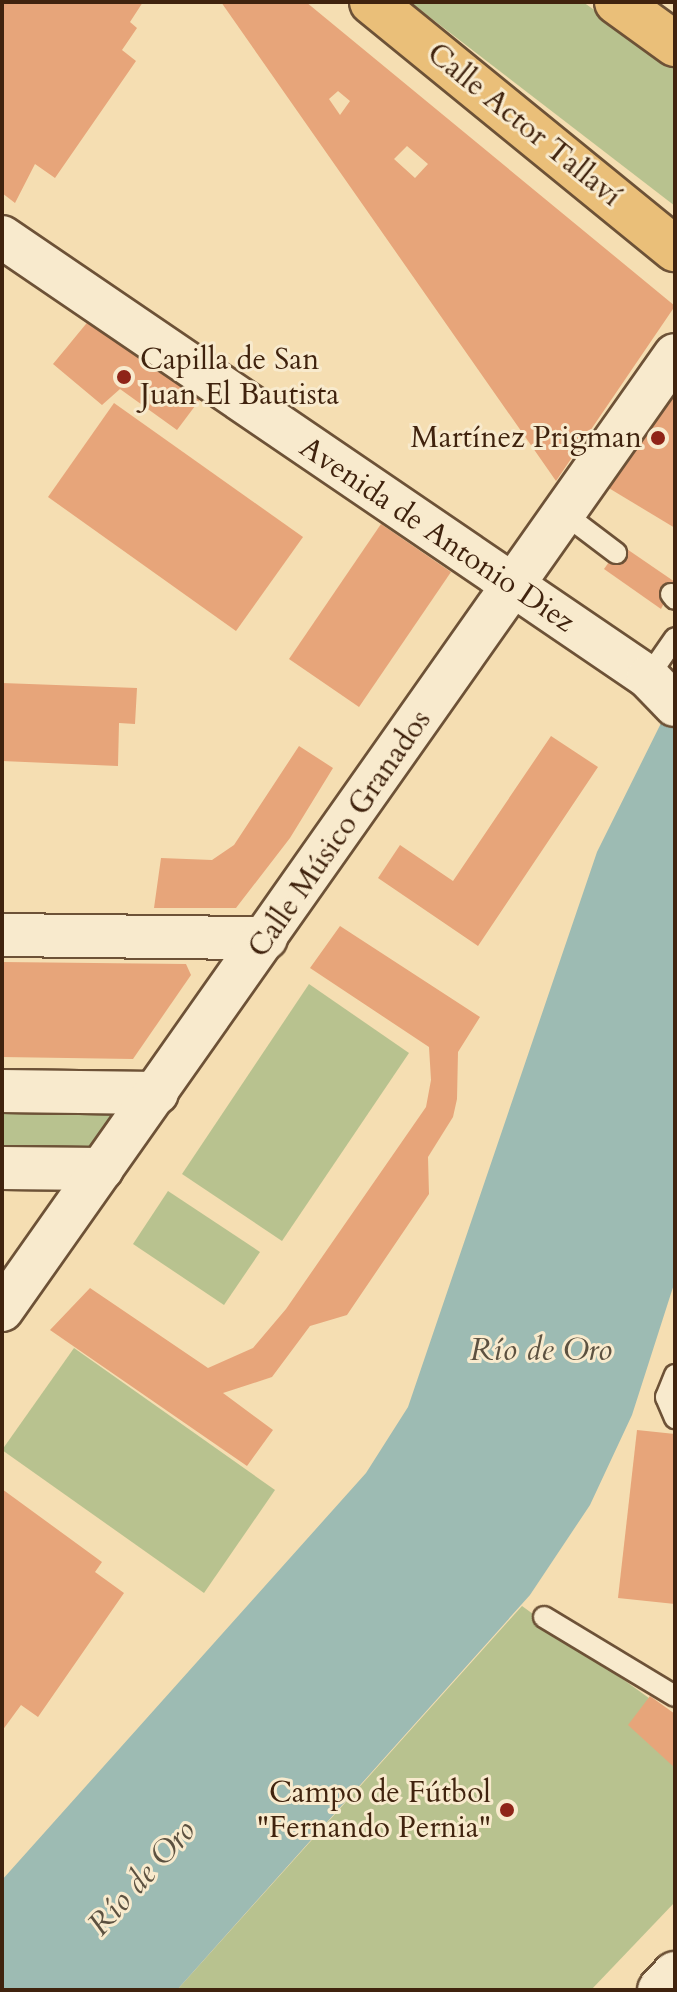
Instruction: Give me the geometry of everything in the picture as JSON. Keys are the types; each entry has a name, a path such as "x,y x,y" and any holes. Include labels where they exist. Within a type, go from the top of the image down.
{"main road":[{"name":"Calle Actor Tallaví","path":"372,2 675,249"},
{"path":"617,2 675,44"}],"street":[{"name":"Avenida de Antonio Diez","path":"2,237 664,695"},
{"name":"Calle Músico Granados","path":"2,1310 514,589 675,355"},
{"path":"2,935 266,938"},
{"path":"2,1091 157,1093"},
{"path":"2,1168 102,1169"},
{"path":"660,1990 675,1974"}],"lane":[{"path":"566,515 616,553"},
{"path":"664,695 675,638"},
{"path":"675,1375 666,1397 675,1418"},
{"path":"544,1617 675,1696"}],"green space":[{"path":"410,2 583,2 675,67 675,206"},
{"path":"309,984 409,1053 282,1241 182,1174"},
{"path":"2,1104 137,1107 96,1160 2,1159"},
{"path":"168,1191 260,1252 224,1305 133,1244"},
{"path":"74,1348 275,1490 204,1593 2,1450"},
{"name":"Campo de Fútbol \"Fernando Pernia\"","path":"522,1606 675,1717 675,1902 591,1990 177,1990"}],"water":[{"name":"Río de Oro","path":"675,695 675,1281 632,1415 590,1505 530,1595 177,1990 2,1990 2,1880 366,1473 408,1407 597,852"}],"building":[{"path":"2,2 143,2 130,22 137,28 122,50 136,61 55,178 35,164 15,203 2,193"},
{"path":"221,2 306,2 675,306 556,481","holes":["338,91 350,101 340,115 329,99","407,146 428,164 415,178 394,159"]},
{"name":"Capilla de San Juan El Bautista","path":"95,313 204,394 177,430 120,389 102,405 53,364"},
{"name":"Martínez Prigman","path":"675,387 675,528 607,487"},
{"path":"114,403 303,537 236,631 48,497"},
{"path":"381,524 451,572 359,707 289,659"},
{"path":"621,545 675,582 661,609 604,569"},
{"path":"2,683 137,688 135,724 119,723 118,766 2,761"},
{"path":"551,736 598,767 478,946 378,878 400,845 453,881"},
{"path":"299,746 333,768 290,838 236,908 154,908 161,858 212,860 234,845"},
{"path":"340,926 480,1017 458,1052 457,1099 453,1117 428,1157 429,1194 347,1315 310,1326 272,1377 223,1393 273,1430 247,1466 50,1330 90,1288 208,1368 253,1348 286,1309 426,1107 431,1080 429,1047 310,968"},
{"path":"2,962 186,964 191,975 133,1059 2,1057"},
{"path":"637,1430 675,1434 675,1604 618,1598"},
{"path":"2,1489 102,1562 95,1572 124,1593 38,1717 21,1705 2,1731"},
{"path":"650,1696 675,1714 675,1768 628,1725"}],"place":[{"name":"Capilla de San Juan El Bautista","path":"124,377"},
{"name":"Martínez Prigman","path":"658,438"},
{"name":"Campo de Fútbol \"Fernando Pernia\"","path":"507,1810"}]}
